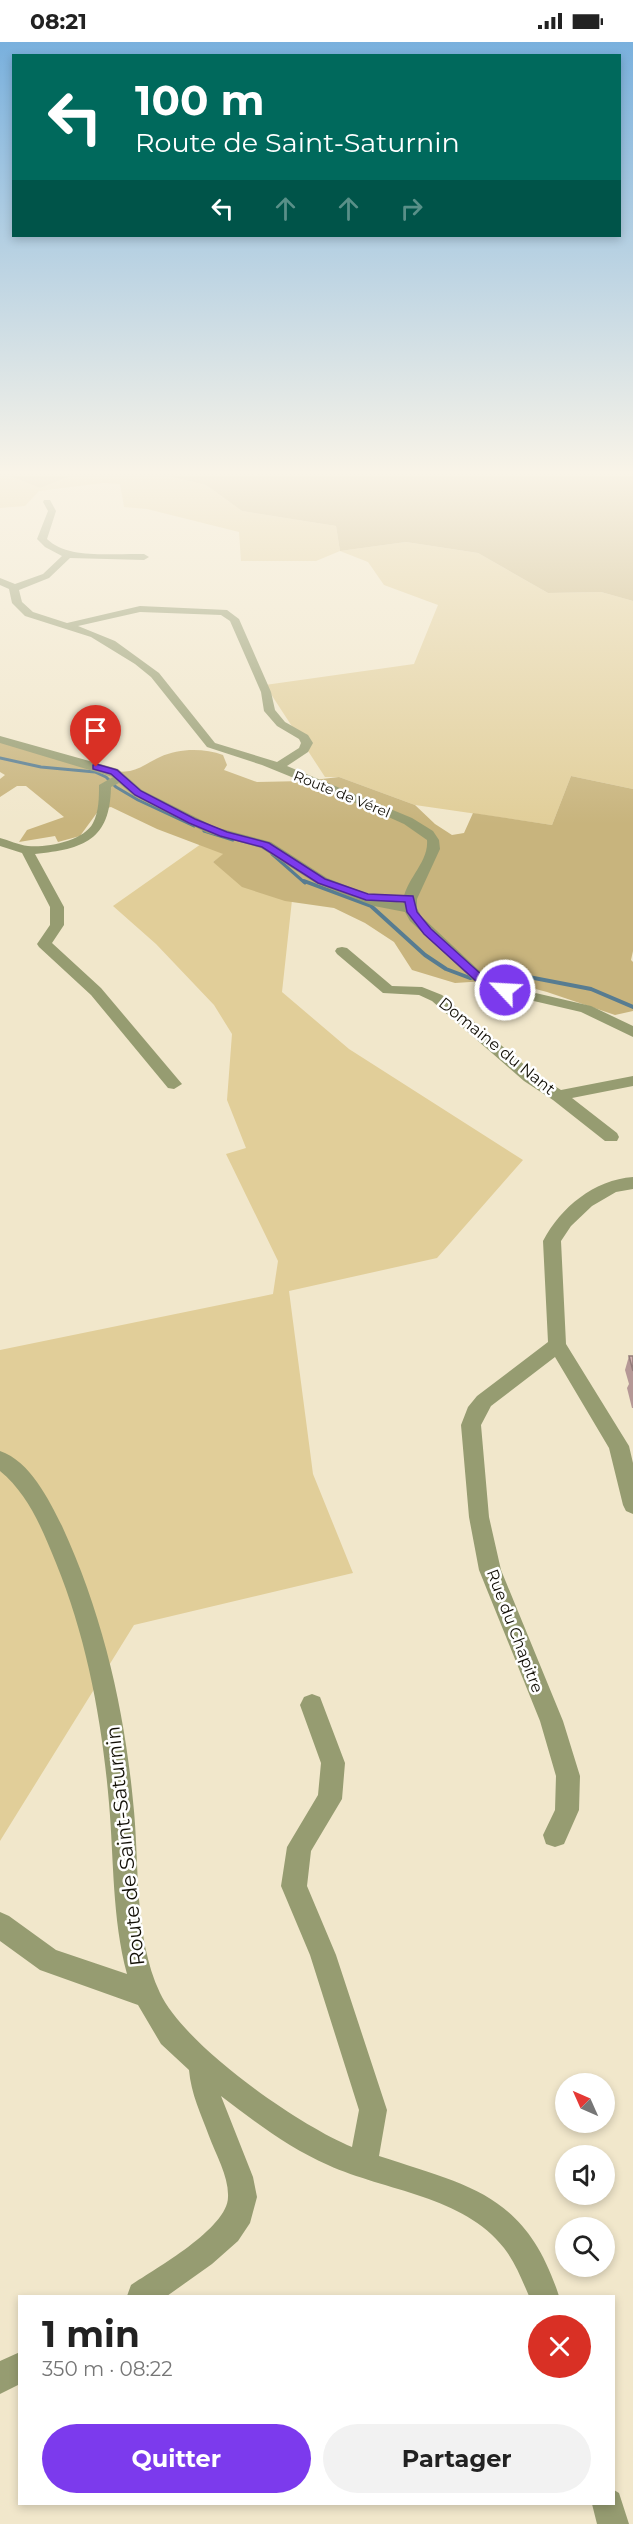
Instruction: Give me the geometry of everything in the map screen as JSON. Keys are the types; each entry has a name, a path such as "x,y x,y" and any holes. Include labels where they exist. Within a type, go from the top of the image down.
{"street":[{"name":"Route de Vérel","path":"15,592 17,603 29,614 111,643 155,675 211,745 277,767 408,821 429,834 434,845 432,857 410,903"},
{"path":"66,626 140,609 223,612 234,619 266,692 270,711 281,724 304,737 307,743 304,750 277,767"},
{"path":"0,739 114,772 97,829 85,838 27,850 0,842"},
{"path":"113,781 223,834 266,845 309,874 391,906 410,903 415,918 465,966 490,984 586,1009 633,1032"},
{"path":"27,850 57,906 57,925 44,944 85,982 130,1030 174,1084"},
{"name":"Domaine du Nant","path":"342,951 388,990 422,990 431,994 530,1077 559,1096 611,1137"},
{"path":"613,1021 633,1040"},
{"name":"Domaine du Nant","path":"559,1096 633,1081"},
{"path":"633,1184 619,1184 607,1188 579,1208 555,1233 552,1241 556,1345 619,1446 633,1505"},
{"name":"Rue du Chapitre","path":"555,1835 567,1810 568,1785 564,1758 555,1730 505,1612 489,1567 480,1515 471,1425 475,1413 484,1401 556,1345"},
{"name":"Route de Saint-Saturnin","path":"0,1459 18,1473 38,1499 55,1533 88,1619 114,1733 123,1823 128,1909 136,1962 146,1994 167,2029 202,2064 281,2125 340,2157 435,2188 478,2206 509,2231 530,2263 544,2295"},
{"path":"312,1705 333,1763 330,1799 299,1847 294,1886 323,1955 373,2110 363,2164"},
{"path":"0,1925 50,1961 146,1994"},
{"path":"143,2295 202,2254 228,2231 240,2213 243,2197 239,2177 204,2087 202,2064"},
{"path":"0,2378 18,2368"},
{"path":"608,2505 613,2524"}],"shaded area":[{"path":"402,592 601,592 633,601 633,789 571,776 552,825 415,805 339,777 325,777 265,685 414,664 438,605"},
{"path":"546,592 633,592 633,601 601,592"},
{"path":"0,742 65,762 116,772 134,770 167,754 200,750 223,755 227,765 224,770 257,782 305,781 339,777 415,805 435,824 452,835 464,833 473,813 552,825 571,776 633,789 633,951 631,960 633,962 633,1011 615,1015 547,992 501,980 455,983 412,970 394,942 365,923 334,908 285,901 242,887 213,862 223,854 157,829 111,807 99,810 80,836 58,842 55,836 19,842 27,830 64,817 26,786 17,786 0,797 0,779 5,775 0,772"},
{"path":"201,844 224,854 213,862 292,900 282,992 349,1049 523,1160 437,1258 289,1291 313,1474 353,1573 134,1625 0,1841 0,1350 273,1294 278,1261 226,1154 246,1148 227,1100 232,1034 214,1005 156,944 113,906"}],"building":[{"path":"629,1356 633,1356 633,1371"}],"waterway":[{"path":"0,758 41,767 95,772 106,777 116,787 138,800 194,826"},
{"path":"204,831 233,840"},
{"path":"272,854 305,883"},
{"path":"304,881 371,906 425,955 446,969 470,978 492,970 591,989 633,1007"}],"route":[{"path":"96,767 114,772 138,793 211,830 266,845 322,881 366,897 410,899 410,908 415,918 428,931 479,978 505,990"}]}
